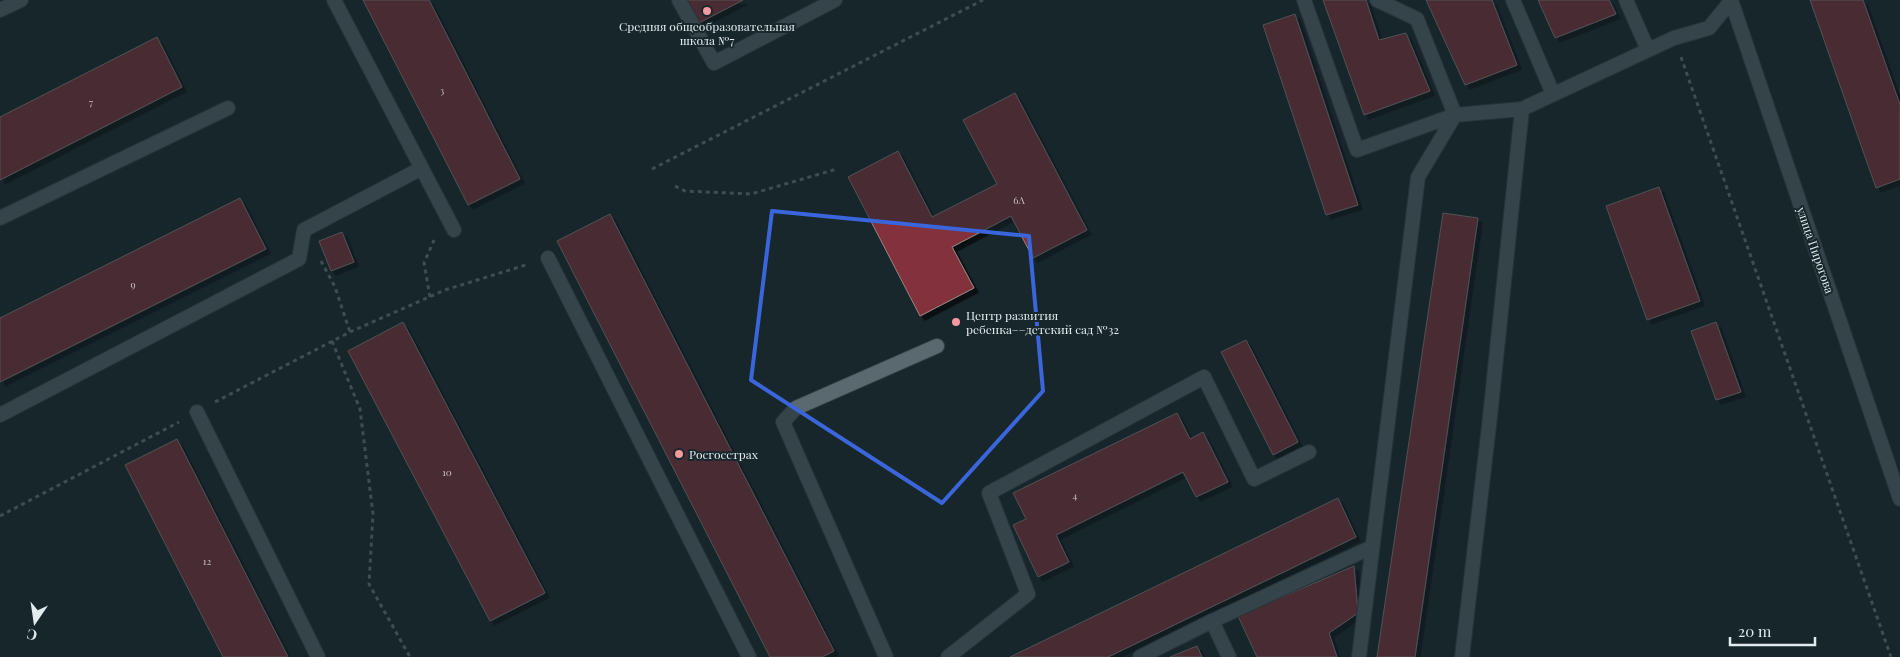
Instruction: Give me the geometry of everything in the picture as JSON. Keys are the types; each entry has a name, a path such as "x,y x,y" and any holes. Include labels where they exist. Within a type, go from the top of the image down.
{"street":[{"path":"0,10 21,0"},
{"path":"334,0 454,230"},
{"path":"679,0 714,63 835,0"},
{"path":"1304,0 1357,150 1455,115 1522,109 1674,38 1709,28 1731,0"},
{"path":"1377,0 1417,19 1455,115"},
{"path":"1513,0 1553,94"},
{"path":"1626,0 1648,50"},
{"name":"улица Пирогова","path":"1731,0 1900,499"},
{"path":"0,218 228,108"},
{"path":"1462,657 1492,407 1522,109"},
{"path":"1359,657 1418,177 1455,115"},
{"path":"0,415 299,259 304,230 422,168"},
{"path":"548,258 749,657"},
{"path":"886,657 783,422 796,408 937,346"},
{"path":"948,657 1028,594 989,494 1204,377 1254,479 1309,452"},
{"path":"197,412 318,657"},
{"path":"1140,657 1212,621 1372,547"},
{"path":"1212,621 1229,657"}],"path":[{"path":"652,168 983,0"},
{"path":"1674,38 1892,657"},
{"path":"674,186 686,191 751,194 837,169"},
{"path":"430,297 424,262 445,214"},
{"path":"304,230 335,287 350,332"},
{"path":"0,516 350,332 445,290 548,258"},
{"path":"332,341 360,409 373,514 370,584 410,657"}],"highlighted area":[{"path":"772,211 1029,236 1043,391 942,503 751,380"}],"building":[{"path":"363,0 429,0 520,179 468,205"},
{"name":"Средняя общеобразовательная школа №7","path":"687,0 743,0 699,23"},
{"path":"1323,0 1366,0 1379,40 1406,33 1430,91 1364,115"},
{"path":"1426,0 1492,0 1517,65 1465,85"},
{"path":"1538,0 1609,0 1616,14 1555,38"},
{"path":"1810,0 1863,0 1900,105 1900,179 1876,188"},
{"path":"1295,14 1358,205 1326,215 1263,25"},
{"path":"157,37 182,87 0,180 0,117"},
{"path":"1015,93 1087,230 1033,258 1011,216 952,247 974,288 920,316 848,177 898,151 932,217 997,184 963,120"},
{"path":"1659,187 1700,301 1647,320 1606,206"},
{"path":"240,198 266,249 0,382 0,318"},
{"path":"1443,213 1478,218 1415,657 1377,657"},
{"path":"610,214 834,651 822,657 770,657 557,241"},
{"path":"342,232 354,262 331,271 319,241"},
{"path":"403,322 545,593 490,621 348,351"},
{"path":"1716,322 1741,392 1716,400 1691,331"},
{"path":"1246,340 1298,442 1273,455 1221,352"},
{"path":"1177,413 1190,439 1203,432 1228,482 1196,497 1183,472 1056,535 1069,562 1038,577 1013,525 1026,519 1013,493"},
{"path":"177,439 288,657 223,657 125,465"},
{"path":"1338,498 1356,537 1108,657 1010,657"},
{"path":"1354,566 1358,613 1329,633 1337,657 1257,657 1238,616"},
{"path":"1197,646 1202,657 1170,657"}],"place":[{"name":"Средняя общеобразовательная школа №7","path":"707,11"},
{"name":"Центр развития ребенка––детский сад №32","path":"956,322"},
{"name":"Росгосстрах","path":"679,454"}]}
